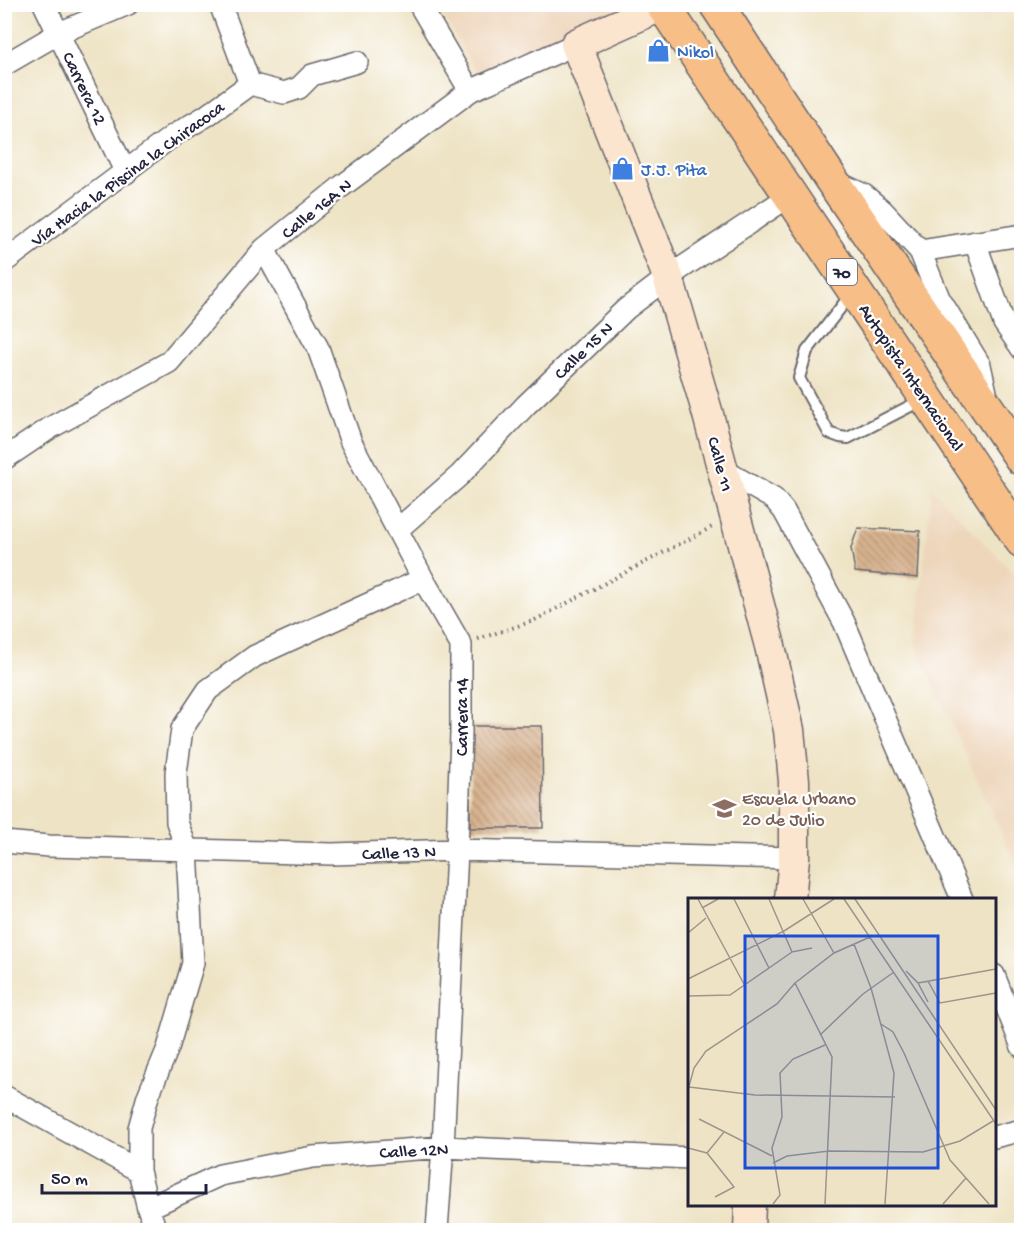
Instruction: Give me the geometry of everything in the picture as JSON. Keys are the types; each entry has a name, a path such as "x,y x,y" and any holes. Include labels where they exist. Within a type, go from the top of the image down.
{"highway":[{"name":"70","path":"716,4 831,179 1022,459"},
{"name":"Autopista Internacional","path":"662,5 1022,541"}],"street":[{"name":"Carrera 12","path":"44,4 126,173"},
{"path":"4,65 59,33 128,4"},
{"path":"220,4 250,84 284,93 299,88 312,75 357,62"},
{"path":"418,4 470,91"},
{"name":"Calle 16A N","path":"4,459 50,428 169,362 264,249 342,186 470,91 662,5"},
{"name":"Calle 11","path":"576,44 668,277 770,646 789,730 794,781 794,858 790,898"},
{"name":"Vía Hacia la Piscina la Chiracoca","path":"4,261 126,173 174,135 206,116 250,84"},
{"path":"831,179 864,195 882,210 920,251 939,298 980,365 989,410"},
{"name":"Calle 15 N","path":"397,531 460,475 526,405 626,309 668,277 791,195"},
{"path":"920,251 1022,235"},
{"path":"975,242 1005,323 1022,349"},
{"name":"Carrera 14","path":"264,249 318,348 351,442 423,579 461,645 457,850 437,1230"},
{"path":"723,470 774,499 784,511 844,622 962,898"},
{"path":"156,1230 139,1171 139,1128 148,1096 168,1048 193,963 187,850 177,822 177,762 182,729 208,690 255,656 423,579"},
{"name":"Calle 13 N","path":"4,842 49,846 332,854 457,850 794,858"},
{"path":"996,980 1022,1047"},
{"path":"4,1096 139,1171"},
{"path":"996,1136 1022,1130"},
{"name":"Calle 12N","path":"148,1208 220,1175 313,1157 443,1147 688,1158"},
{"path":"749,1230 750,1205"}],"lane":[{"path":"854,291 807,351 799,378 829,433 848,438 926,398"}],"path":[{"path":"461,645 533,621 735,515"}],"shaded area":[{"path":"438,5 637,5 477,74"},
{"path":"932,489 1014,574 1021,585 1021,876 915,644"}],"building":[{"path":"858,528 920,531 918,578 855,572 851,548"},
{"path":"470,726 542,726 543,828 470,828"}],"place":[{"name":"Nikol","path":"659,51"},
{"name":"J.J. Pita","path":"623,169"},
{"name":"Escuela Urbano 20 de Julio","path":"724,808"}]}
